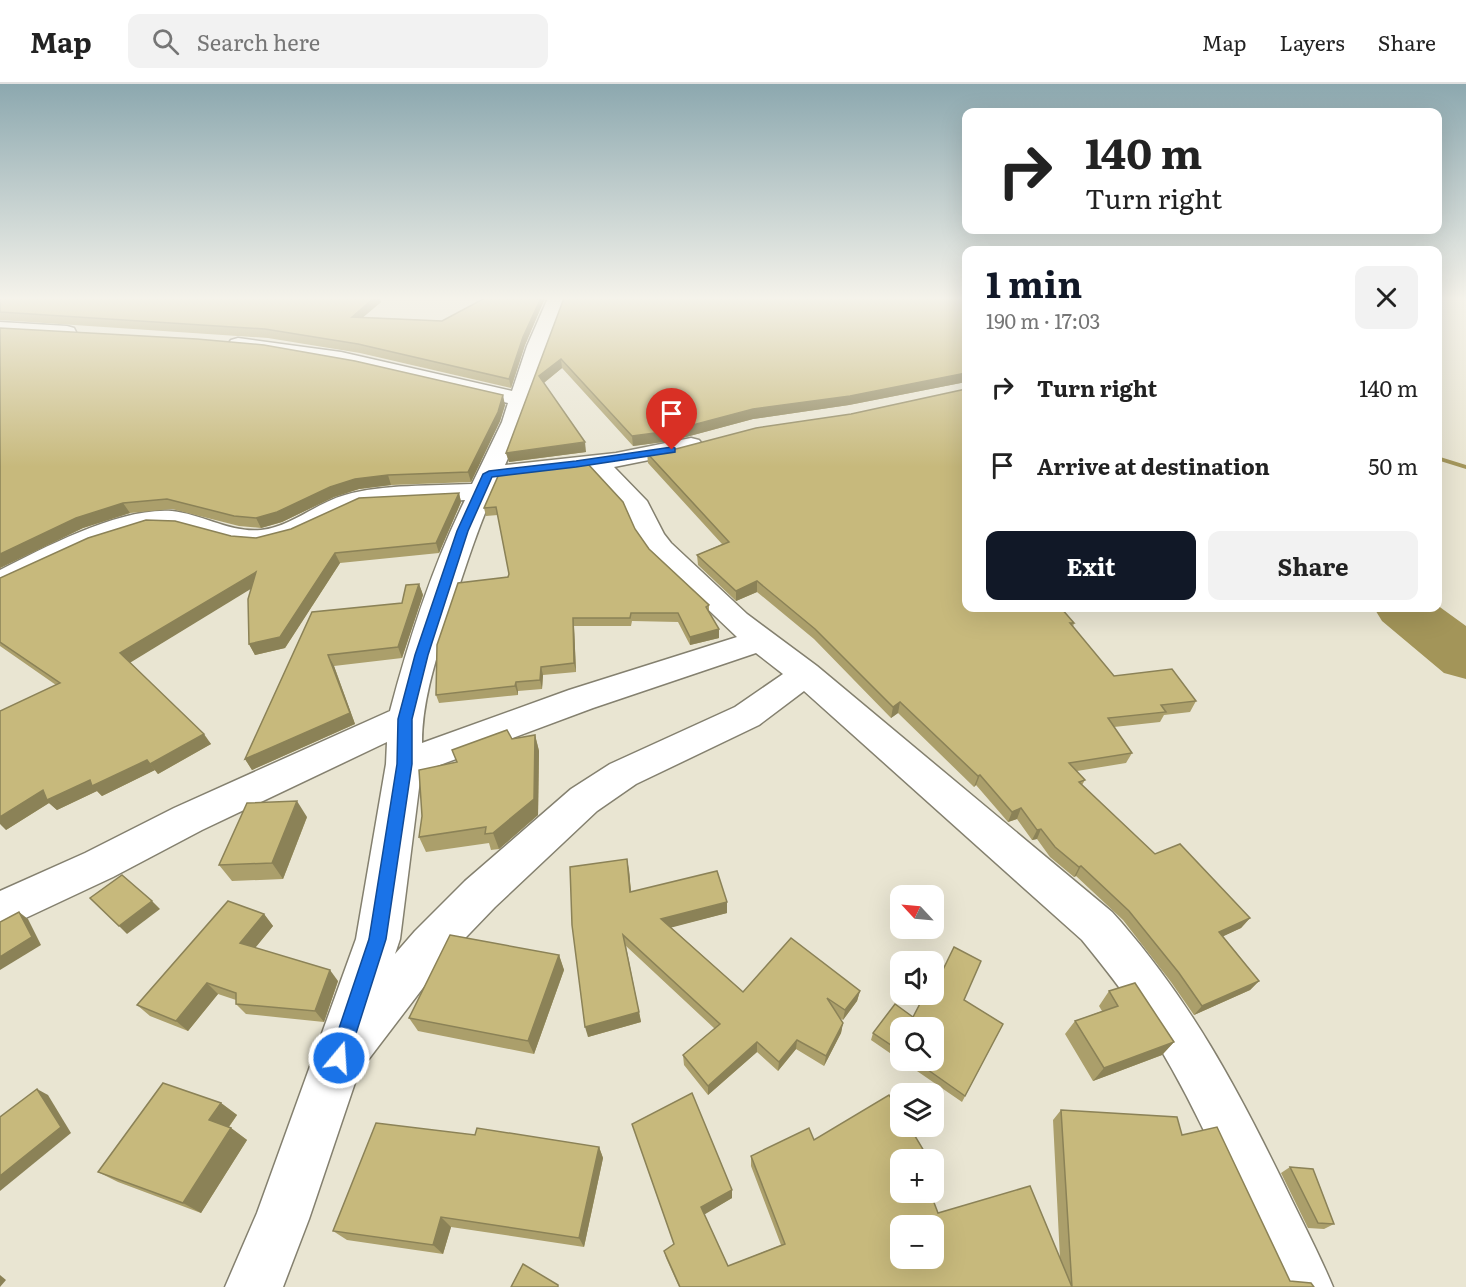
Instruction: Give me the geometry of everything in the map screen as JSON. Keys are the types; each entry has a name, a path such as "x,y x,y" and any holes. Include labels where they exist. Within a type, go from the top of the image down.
{"street":[{"path":"317,354 520,399"},
{"path":"254,1287 282,1219 378,939 404,764 405,719 441,590 484,483 513,422 534,354"},
{"path":"0,581 49,557 143,520 173,520 237,536 259,538 280,534 304,524 326,510 359,498 484,483 595,461 672,450 712,439"},
{"path":"595,461 638,506 651,536 661,549 735,621 805,674 1097,926 1162,1009 1197,1069 1304,1287"},
{"path":"404,764 592,696 761,640"},
{"path":"339,1058 429,945 480,894 584,800 623,774 747,716 805,674"},
{"path":"0,911 99,866 188,819 405,719"}],"building":[{"path":"0,354 316,354 503,395 498,412 468,472 388,475 355,479 330,487 277,512 256,518 234,516 167,499 123,503 76,518 0,554"},
{"path":"402,354 517,354 509,379"},
{"path":"543,354 962,354 962,374 850,396 753,409 670,431 632,436 561,359 539,376 585,442 506,453"},
{"path":"962,390 962,612 1064,612 1074,623 1070,623 1114,676 1172,669 1196,701 1161,705 1166,712 1108,718 1132,753 1069,763 1085,780 1079,782 1155,854 1180,844 1250,918 1219,932 1259,981 1202,1006 1179,973 1129,911 1081,866 1079,867 1055,847 1041,829 1037,830 1021,808 1012,812 980,775 978,776 900,702 893,707 815,629 757,581 736,591 697,555 729,542 647,453 672,450 756,428 851,414"},
{"path":"588,464 623,502 635,529 649,549 709,605 706,607 719,629 690,637 678,613 631,613 630,618 573,618 574,663 541,667 540,680 516,682 515,686 436,695 437,645 458,583 508,577 509,574 496,507 484,508 499,474"},
{"path":"459,493 436,543 335,553 280,637 249,644 248,599 256,572 120,653 204,734 150,764 147,760 92,786 90,780 47,800 43,790 0,817 0,711 60,683 0,642 0,578 88,538 146,520 175,521 231,536 256,538 291,529 359,498"},
{"path":"419,584 398,647 328,655 350,713 245,759 312,612 402,603 406,585"},
{"path":"507,730 512,739 535,735 534,799 493,833 485,834 486,827 419,837 422,816 419,770 457,762 452,750"},
{"path":"297,801 272,863 219,865 247,803"},
{"path":"627,859 630,892 717,871 727,902 661,919 743,992 791,938 860,991 845,1010 827,998 843,1023 826,1056 797,1040 779,1062 757,1042 708,1086 683,1055 720,1024 623,935 639,1012 585,1027 572,925 570,867"},
{"path":"122,875 152,901 119,926 90,898"},
{"path":"228,901 264,914 240,943 330,970 315,1011 236,1004 236,993 207,983 176,1021 137,1005"},
{"path":"19,912 32,937 0,957 0,922"},
{"path":"450,935 559,955 528,1041 409,1018"},
{"path":"954,947 981,961 964,1000 1003,1024 965,1096 930,1071 944,1071 944,1017 913,1017 919,1005 944,1005 944,968"},
{"path":"1135,983 1174,1042 1104,1068 1075,1021 1118,1006 1109,991"},
{"path":"896,1005 913,1017 890,1017 890,1044 873,1033"},
{"path":"163,1083 221,1103 209,1120 231,1128 183,1203 98,1172"},
{"path":"37,1089 61,1127 0,1176 0,1117"},
{"path":"692,1093 732,1190 701,1207 728,1266 785,1244 751,1156 809,1128 814,1140 889,1095 890,1137 916,1137 923,1149 890,1149 890,1203 934,1203 938,1213 1030,1186 1072,1287 680,1287 664,1251 674,1244 632,1124"},
{"path":"1061,1110 1177,1117 1182,1135 1217,1127 1290,1281 1311,1283 1314,1287 1072,1287"},
{"path":"376,1123 475,1135 477,1128 599,1147 579,1238 441,1217 433,1245 333,1231"},
{"path":"1290,1167 1313,1169 1334,1224 1318,1223"},
{"path":"523,1264 558,1285 558,1287 511,1287"}],"waterway":[{"path":"1442,460 1466,467"},
{"path":"1408,612 1466,658"}],"route":[{"path":"339,1058 378,939 404,764 405,719 421,655 441,590 463,531 489,474 672,450"}]}
